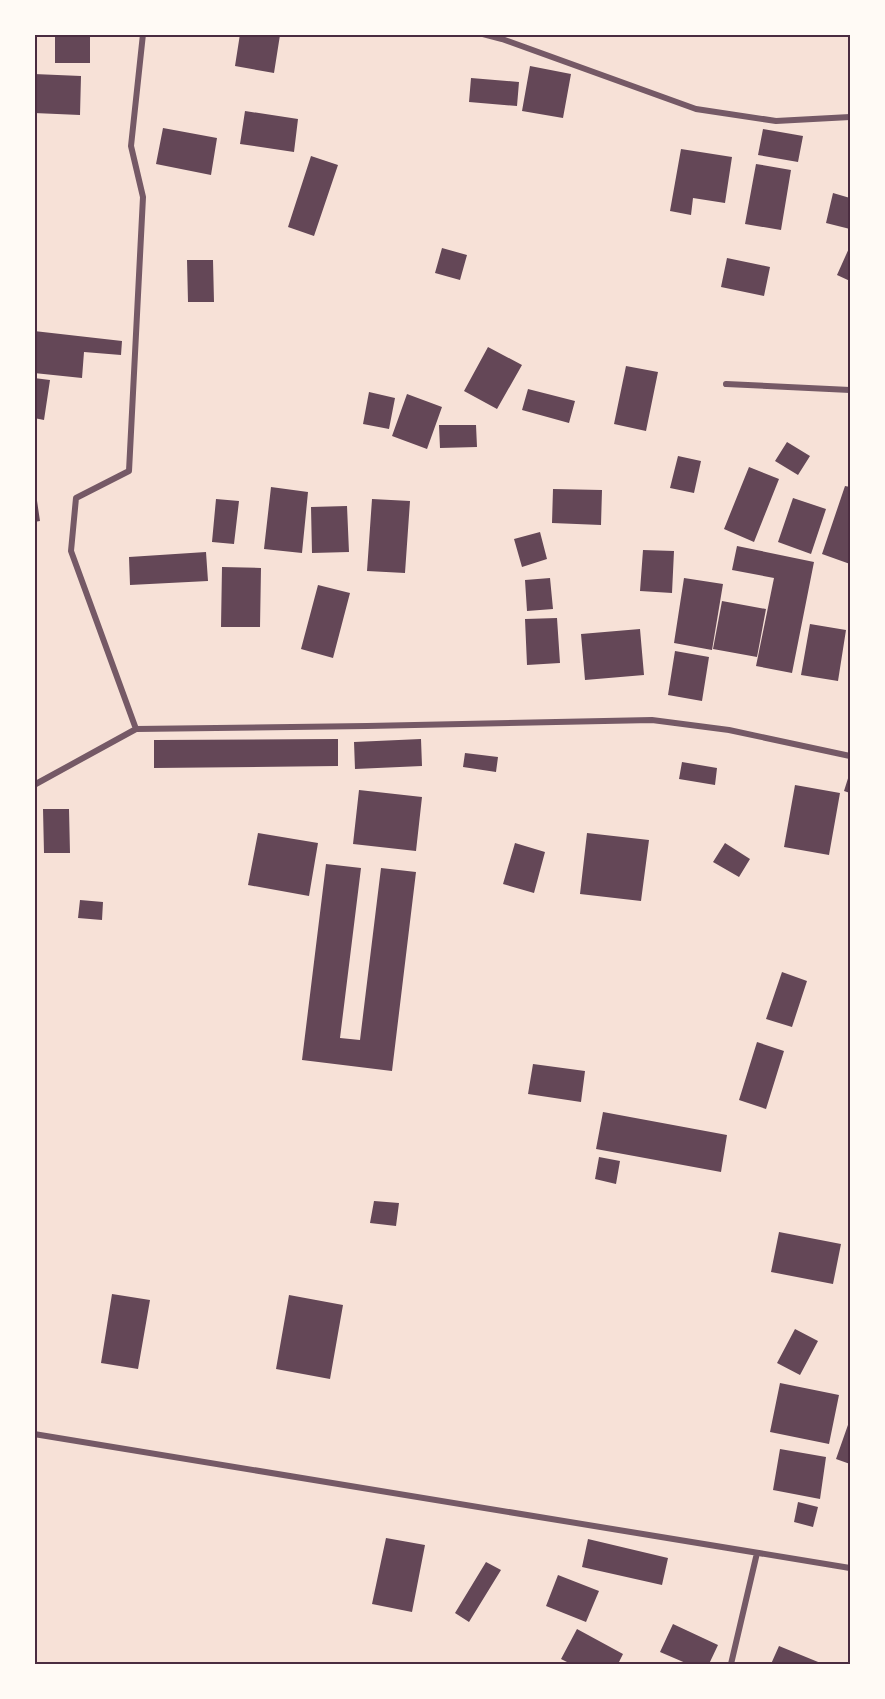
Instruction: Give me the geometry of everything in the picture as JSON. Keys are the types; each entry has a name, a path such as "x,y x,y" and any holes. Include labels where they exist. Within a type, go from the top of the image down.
{"street":[{"path":"136,729 71,551 75,498 129,471 143,196 130,146 142,34"},
{"path":"483,34 696,109 776,121 850,117"},
{"path":"726,384 850,390"},
{"path":"34,785 136,729 652,720 729,730 850,756"},
{"path":"34,1434 850,1568"},
{"path":"731,1665 757,1553"}],"building":[{"path":"55,34 90,34 90,63 55,63"},
{"path":"240,34 280,35 274,73 235,66"},
{"path":"530,66 571,74 563,118 522,111"},
{"path":"34,74 81,76 80,115 34,113"},
{"path":"471,78 519,82 517,106 469,102"},
{"path":"245,111 298,119 294,152 240,144"},
{"path":"163,128 217,138 211,175 156,164"},
{"path":"763,129 803,136 798,162 758,155"},
{"path":"681,149 732,157 725,203 693,198 691,215 670,211"},
{"path":"311,156 338,165 314,236 288,227"},
{"path":"756,164 791,170 781,230 745,224"},
{"path":"833,193 850,198 850,229 826,223"},
{"path":"850,246 850,281 837,275"},
{"path":"442,248 467,255 460,280 435,273"},
{"path":"727,258 770,267 764,296 721,287"},
{"path":"187,260 213,260 214,302 188,302"},
{"path":"34,331 122,341 121,355 84,352 82,378 34,373"},
{"path":"488,347 522,365 497,409 464,391"},
{"path":"626,366 658,372 646,431 614,424"},
{"path":"34,378 50,380 44,420 34,418"},
{"path":"528,389 575,401 569,423 522,410"},
{"path":"369,392 395,398 389,429 363,424"},
{"path":"407,394 442,407 427,449 392,436"},
{"path":"439,425 476,425 477,447 440,448"},
{"path":"787,442 810,456 798,475 775,461"},
{"path":"678,456 701,461 694,493 670,488"},
{"path":"749,467 779,479 754,542 724,529"},
{"path":"845,486 850,487 850,564 822,554"},
{"path":"271,487 308,492 302,553 264,549"},
{"path":"553,489 602,490 601,525 552,523"},
{"path":"34,494 36,494 40,521 34,522"},
{"path":"793,498 826,509 811,554 778,542"},
{"path":"216,499 239,501 234,544 212,542"},
{"path":"372,499 410,501 405,573 367,571"},
{"path":"347,506 349,552 312,553 311,507"},
{"path":"540,532 547,559 522,567 514,539"},
{"path":"737,546 814,562 792,673 756,666 774,578 732,570"},
{"path":"643,550 674,551 672,593 640,591"},
{"path":"206,552 208,581 130,585 129,557"},
{"path":"222,567 261,568 260,627 221,627"},
{"path":"550,578 553,609 527,611 525,580"},
{"path":"684,578 723,584 712,650 674,643"},
{"path":"318,585 350,593 333,658 301,649"},
{"path":"722,601 766,609 757,657 713,649"},
{"path":"557,618 560,663 527,665 525,619"},
{"path":"810,624 846,630 838,681 801,675"},
{"path":"640,629 644,675 585,680 581,634"},
{"path":"675,651 709,657 702,701 668,695"},
{"path":"338,739 338,766 154,768 154,740"},
{"path":"421,739 422,766 355,769 354,742"},
{"path":"465,753 498,757 496,772 463,767"},
{"path":"682,762 717,768 715,785 679,779"},
{"path":"850,772 850,793 844,791"},
{"path":"795,785 840,793 829,855 784,847"},
{"path":"359,790 422,797 416,851 353,844"},
{"path":"43,809 69,809 70,853 44,853"},
{"path":"258,833 318,843 309,896 248,885"},
{"path":"587,833 649,840 641,901 580,894"},
{"path":"515,843 545,852 534,893 503,884"},
{"path":"725,843 750,859 739,877 713,862"},
{"path":"326,864 361,868 340,1038 360,1040 381,868 416,872 392,1071 302,1060"},
{"path":"80,900 103,902 102,920 78,918"},
{"path":"782,972 807,981 792,1027 766,1019"},
{"path":"757,1042 784,1051 766,1109 739,1100"},
{"path":"533,1064 585,1071 581,1102 528,1094"},
{"path":"603,1112 727,1135 721,1172 596,1149"},
{"path":"599,1157 620,1161 616,1184 595,1179"},
{"path":"374,1201 399,1203 396,1226 370,1223"},
{"path":"779,1232 841,1244 833,1284 771,1272"},
{"path":"112,1294 150,1300 138,1369 101,1363"},
{"path":"289,1295 343,1305 330,1379 276,1369"},
{"path":"795,1329 818,1341 800,1375 777,1363"},
{"path":"780,1383 839,1395 829,1444 770,1432"},
{"path":"850,1422 850,1464 836,1459"},
{"path":"780,1449 826,1457 820,1499 773,1490"},
{"path":"798,1502 818,1507 813,1527 794,1522"},
{"path":"386,1538 425,1545 412,1612 372,1604"},
{"path":"588,1539 668,1558 662,1585 582,1567"},
{"path":"486,1562 501,1570 469,1622 455,1613"},
{"path":"558,1575 599,1591 586,1622 546,1606"},
{"path":"673,1624 718,1645 709,1664 688,1664 660,1652"},
{"path":"577,1629 623,1654 618,1664 571,1664 561,1659"},
{"path":"779,1646 823,1664 771,1664"}]}
